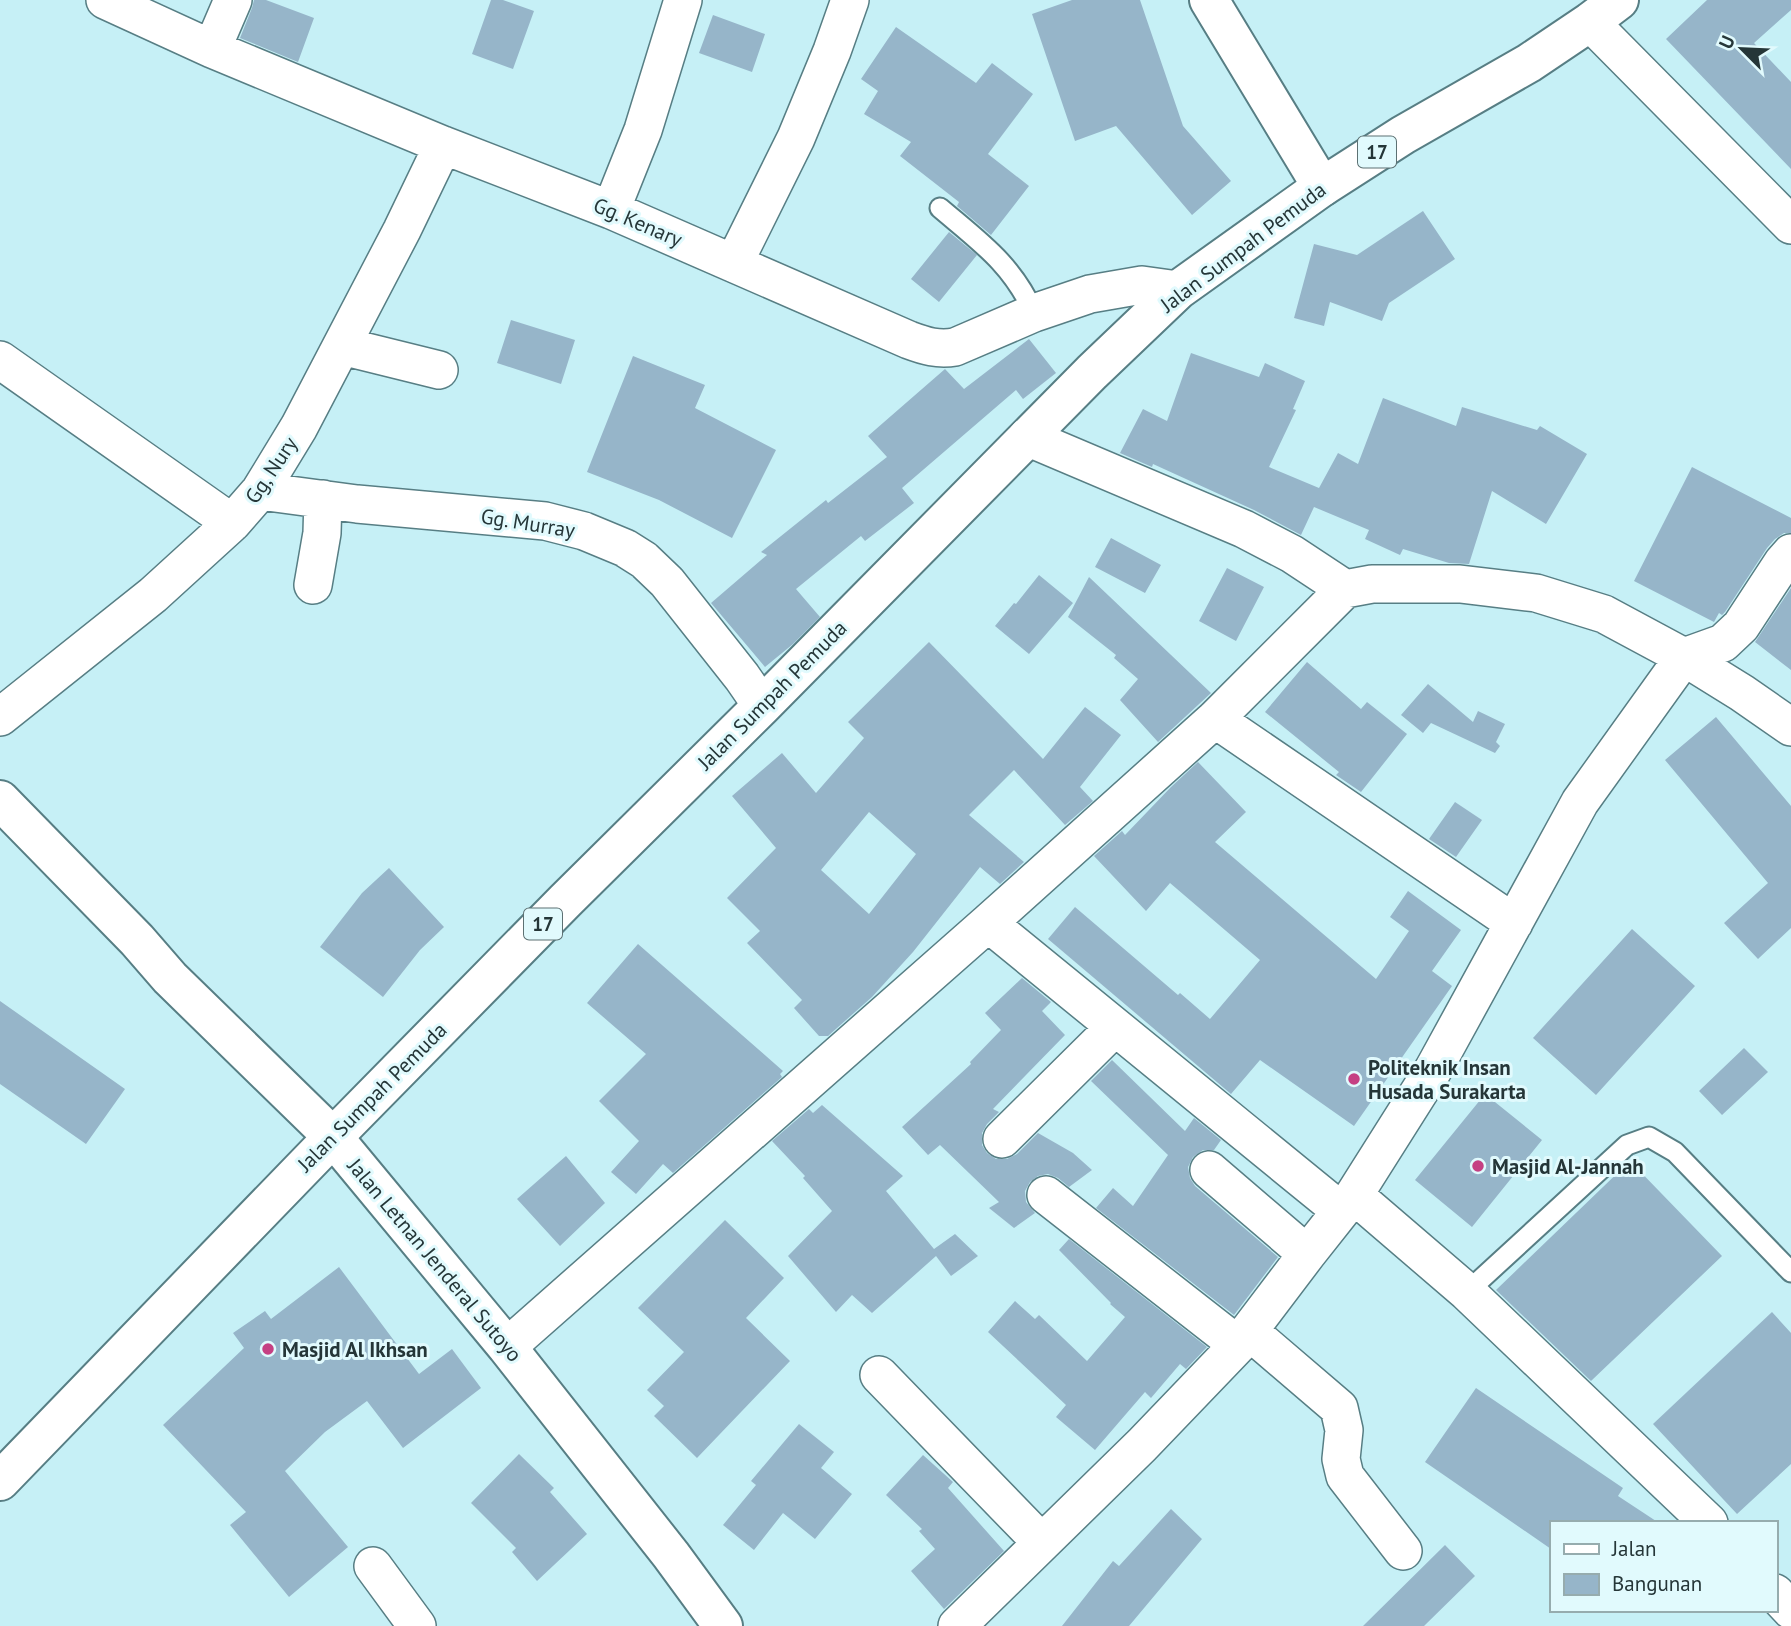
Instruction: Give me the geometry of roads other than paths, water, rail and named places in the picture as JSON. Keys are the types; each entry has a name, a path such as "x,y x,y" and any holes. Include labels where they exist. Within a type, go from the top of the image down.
{"main road":[{"path":"1209,0 1322,187"},
{"name":"Jalan Sumpah Pemuda","path":"0,1481 556,911 1092,372 1178,290 1322,187 1403,135 1528,63 1605,11"},
{"name":"Jalan Letnan Jenderal Sutoyo","path":"0,800 137,940 170,978 333,1137 507,1347 671,1555 717,1624"}],"street":[{"name":"Gg. Kenary","path":"104,0 212,49 443,145 611,210 930,347 955,347 1062,303 1142,285 1178,290"},
{"path":"212,49 233,0"},
{"path":"611,210 643,130 683,0"},
{"path":"734,263 796,138 850,0"},
{"path":"1605,11 1791,225"},
{"name":"Gg, Nury","path":"0,717 153,595 232,523 260,491 299,427 342,346 443,145"},
{"path":"342,346 439,370"},
{"path":"0,360 232,523"},
{"path":"1027,437 1244,529 1292,554 1345,590"},
{"name":"Gg. Murray","path":"260,491 545,521 584,531 625,548 644,560 677,594 762,706"},
{"path":"313,585 322,533 323,499"},
{"path":"957,1626 1142,1446 1243,1338 1348,1203 1433,1070 1580,802 1684,657 1723,643 1741,626 1791,553"},
{"path":"507,1347 1215,719 1345,590 1371,584 1460,584 1536,593 1604,614 1684,657 1791,727"},
{"path":"1215,719 1514,923"},
{"path":"988,923 1115,1027 1467,1292 1707,1521"},
{"path":"1002,1139 1115,1027"},
{"path":"1209,1170 1307,1254"},
{"path":"1046,1195 1339,1408 1344,1430 1341,1459 1345,1475 1403,1551"},
{"path":"879,1375 1041,1542"},
{"path":"373,1566 417,1626"},
{"path":"1777,1595 1791,1610"}],"lane":[{"path":"940,208 997,256 1026,293 1062,303"},
{"path":"1467,1292 1628,1145 1649,1137 1675,1152 1791,1272"}],"place":[{"name":"Politeknik Insan Husada Surakarta","path":"1354,1079"},
{"name":"Masjid Al-Jannah","path":"1478,1166"},
{"name":"Masjid Al Ikhsan","path":"268,1349"}]}
